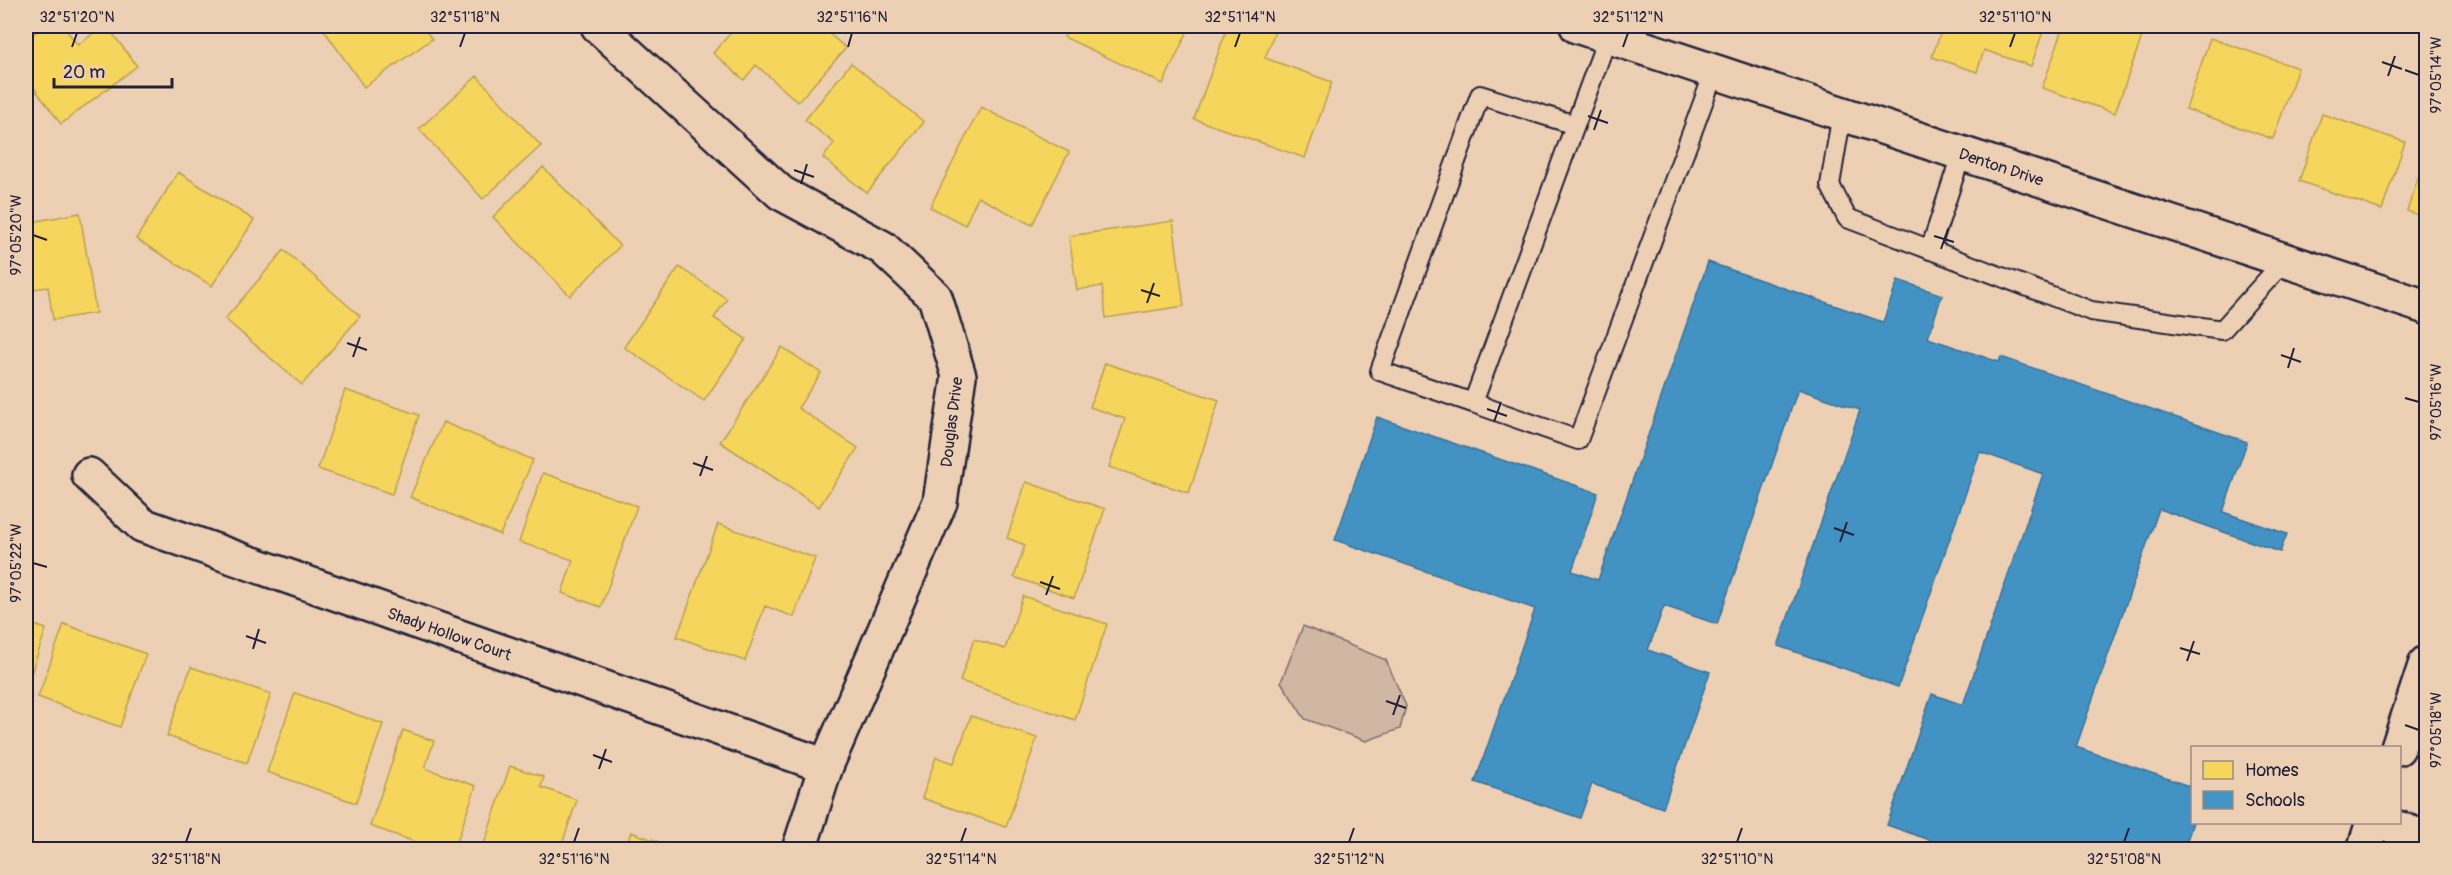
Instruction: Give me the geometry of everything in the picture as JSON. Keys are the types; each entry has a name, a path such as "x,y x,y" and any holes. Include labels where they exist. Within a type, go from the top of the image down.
{"street":[{"name":"Douglas Drive","path":"598,26 782,193 883,248 935,297 959,376 940,502 826,766 799,849"},
{"name":"Denton Drive","path":"1576,26 1715,70 2427,307"},
{"name":"Shady Hollow Court","path":"89,474 142,525 826,766"},
{"path":"2398,746 2427,663"},
{"path":"2364,849 2372,824"},
{"path":"2386,824 2427,838"}],"lane":[{"path":"1473,402 1608,36"},
{"path":"1575,125 1480,95 1380,370 1578,440 1715,70"},
{"path":"1842,113 1830,185 1847,218 2091,311 2222,330 2285,260"},
{"path":"1930,250 1962,152"}],"shaded area":[{"path":"1303,626 1386,660 1406,706 1400,729 1366,741 1305,719 1281,682"}],"building: Homes":[{"path":"44,26 63,26 78,45 103,26 107,26 137,66 61,124 26,77 26,40"},
{"path":"321,26 422,26 432,39 364,87"},
{"path":"737,26 820,26 846,48 798,102 756,65 744,80 713,53"},
{"path":"1069,26 1190,26 1163,84 1064,37"},
{"path":"1228,26 1277,26 1265,58 1332,82 1305,158 1194,119"},
{"path":"1833,26 1856,26 1854,32"},
{"path":"1943,26 2045,26 2031,66 1984,50 1977,72 1932,57"},
{"path":"2064,26 2145,28 2115,113 2042,88"},
{"path":"2210,38 2298,68 2273,139 2186,109"},
{"path":"851,63 924,122 867,193 823,158 834,143 805,120"},
{"path":"477,76 541,146 483,199 419,129"},
{"path":"981,107 1069,152 1032,225 978,197 965,225 930,207"},
{"path":"2322,114 2405,142 2382,210 2299,181"},
{"path":"2426,154 2426,218 2407,211"},
{"path":"543,167 620,246 570,296 493,217"},
{"path":"178,172 254,220 212,286 136,239"},
{"path":"80,213 96,313 53,320 48,287 26,290 26,223"},
{"path":"1173,221 1184,306 1106,318 1102,286 1077,290 1069,236"},
{"path":"284,250 360,316 302,385 225,319"},
{"path":"679,267 727,299 714,318 746,339 704,401 624,347"},
{"path":"782,347 821,373 798,408 858,448 819,507 720,442"},
{"path":"1105,363 1219,400 1189,493 1109,467 1125,419 1090,407"},
{"path":"345,390 419,415 392,494 318,469"},
{"path":"443,422 533,460 500,535 410,497"},
{"path":"543,473 637,506 601,607 562,593 573,560 519,542"},
{"path":"1026,482 1105,509 1074,598 1014,577 1025,545 1007,538"},
{"path":"718,524 815,558 794,617 765,606 745,661 677,637"},
{"path":"1023,596 1107,624 1075,720 960,681 974,639 1005,649"},
{"path":"26,622 46,629 26,689"},
{"path":"64,624 146,654 120,727 38,697"},
{"path":"191,667 271,694 247,763 167,736"},
{"path":"295,693 383,724 356,803 267,772"},
{"path":"971,716 1037,738 1006,827 922,798 936,757 954,763"},
{"path":"403,730 434,741 425,768 476,786 454,850 438,850 370,826"},
{"path":"510,766 544,777 541,787 577,800 560,850 482,850"},
{"path":"631,832 681,850 625,850"},
{"path":"909,842 934,850 907,850"}],"building: Schools":[{"path":"1708,262 1883,322 1898,280 1942,295 1928,338 1999,362 2001,357 2247,442 2223,512 2287,534 2280,552 2159,509 2076,747 2191,787 2192,824 2184,850 1958,850 1887,825 1932,694 1963,705 2043,474 1980,452 1898,687 1778,646 1860,410 1798,389 1717,624 1664,606 1648,650 1710,672 1663,808 1592,784 1580,818 1475,782 1535,609 1335,540 1377,417 1598,493 1572,571 1598,580"}]}
